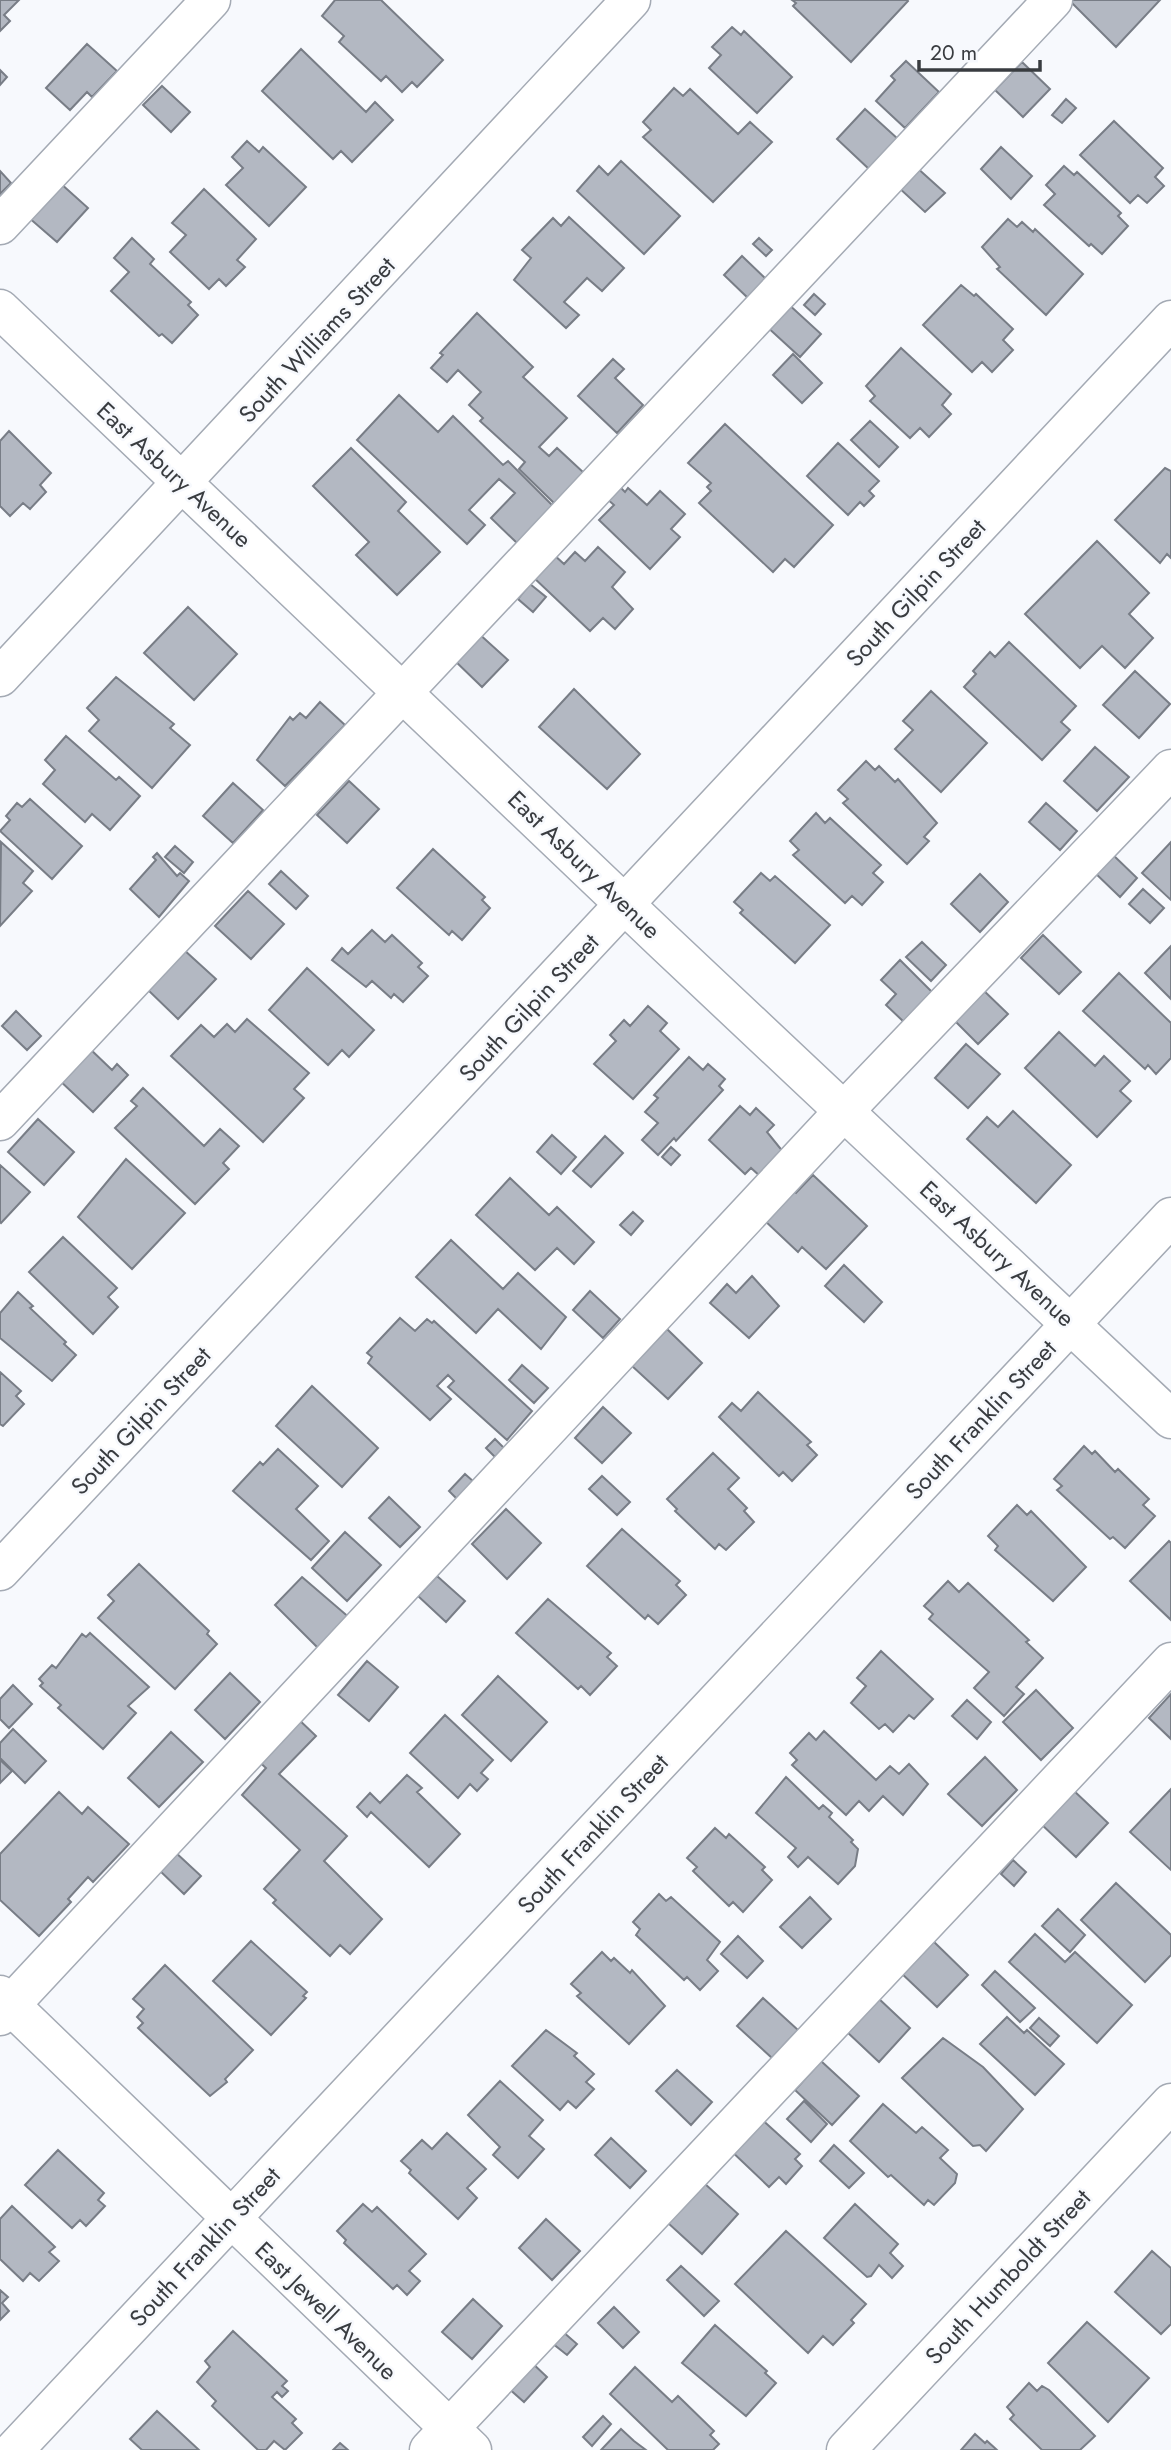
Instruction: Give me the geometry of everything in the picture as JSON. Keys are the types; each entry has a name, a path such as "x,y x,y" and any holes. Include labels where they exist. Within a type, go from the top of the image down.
{"street":[{"path":"0,225 211,0"},
{"name":"South Williams Street","path":"0,677 183,484 631,0"},
{"path":"0,1121 1053,0"},
{"name":"East Asbury Avenue","path":"0,309 403,690 625,905 1171,1419"},
{"name":"South Gilpin Street","path":"0,1571 1171,320"},
{"path":"4,2005 844,1111 1171,769"},
{"name":"South Franklin Street","path":"14,2450 1171,1217"},
{"path":"450,2443 1171,1662"},
{"name":"East Jewell Avenue","path":"4,2005 230,2219 450,2443"},
{"name":"South Humboldt Street","path":"846,2450 1171,2103"}],"building":[{"path":"0,0 19,0 4,15 10,21 0,31"},
{"path":"335,0 381,0 443,60 417,87 412,82 402,92 386,76 381,81 339,42 344,36 322,16"},
{"path":"792,0 908,1 851,62 793,6 796,3"},
{"path":"1069,0 1160,0 1116,47"},
{"path":"732,27 741,35 744,31 792,77 757,113 709,68 721,55 712,47"},
{"path":"87,44 117,71 92,97 87,92 70,110 46,88"},
{"path":"301,49 366,112 375,102 393,120 352,162 341,151 333,159 262,91"},
{"path":"906,61 939,92 905,128 876,101 895,80 891,76"},
{"path":"1022,62 1050,89 1023,117 995,90"},
{"path":"0,70 7,77 0,85"},
{"path":"162,86 190,112 171,132 143,105"},
{"path":"674,88 683,96 690,89 738,134 750,122 772,142 713,202 643,137 651,130 643,122"},
{"path":"1066,99 1076,108 1062,123 1052,115"},
{"path":"865,109 898,139 870,170 837,139"},
{"path":"1114,121 1163,168 1155,177 1164,186 1147,203 1138,195 1130,203 1080,155"},
{"path":"247,141 259,152 263,147 306,187 269,226 226,185 243,168 232,157"},
{"path":"1001,147 1032,176 1011,199 981,169"},
{"path":"621,161 680,216 644,254 577,191 599,166 608,175"},
{"path":"915,166 945,193 925,212 897,186"},
{"path":"1064,166 1074,175 1077,172 1121,213 1118,216 1128,226 1102,254 1091,244 1089,246 1044,205 1055,194 1046,185"},
{"path":"0,171 11,183 0,194"},
{"path":"59,182 88,208 57,242 28,217"},
{"path":"204,189 256,239 237,260 245,267 226,286 219,279 209,289 170,252 186,235 172,223"},
{"path":"569,217 624,268 602,291 587,278 564,302 579,315 566,328 514,280 531,258 522,250 553,218 561,226"},
{"path":"1008,219 1017,227 1022,222 1033,232 1035,229 1083,274 1046,315 997,269 1000,267 982,247"},
{"path":"132,238 154,259 150,264 191,302 188,305 198,315 172,343 162,334 159,336 111,291 129,272 114,258"},
{"path":"759,238 772,250 766,256 753,244"},
{"path":"742,256 768,281 750,300 724,275"},
{"path":"961,285 974,296 976,294 1013,329 1003,340 1013,350 992,372 982,362 972,372 923,325"},
{"path":"814,294 825,304 815,315 804,305"},
{"path":"786,302 821,334 800,357 765,325"},
{"path":"477,313 533,367 523,377 567,418 539,447 549,456 557,448 584,473 555,504 519,469 525,462 480,421 483,418 469,405 481,392 458,370 447,382 431,368 443,355 440,353"},
{"path":"901,348 951,394 942,405 951,414 929,437 920,428 910,438 870,401 875,396 866,386"},
{"path":"793,354 822,383 802,403 773,375"},
{"path":"613,359 624,369 615,378 643,405 617,433 578,396"},
{"path":"399,395 438,432 453,416 503,465 508,461 553,506 517,543 491,518 515,493 499,479 469,510 485,525 467,544 357,440"},
{"path":"870,421 898,447 879,467 851,440"},
{"path":"725,424 833,525 794,567 785,559 773,572 699,503 711,491 707,487 711,483 688,463"},
{"path":"9,431 51,473 40,485 46,492 30,509 23,503 10,516 0,506 0,441"},
{"path":"838,443 879,481 869,491 874,496 864,506 860,502 848,515 807,476"},
{"path":"351,448 406,502 398,511 440,552 397,595 356,555 369,542 313,486"},
{"path":"1165,468 1171,471 1171,558 1167,554 1160,563 1115,520"},
{"path":"618,485 625,492 628,488 647,505 660,491 685,514 671,529 680,537 650,569 599,520 614,505 606,498"},
{"path":"1097,541 1149,593 1129,614 1153,638 1125,668 1102,646 1080,668 1025,614"},
{"path":"598,547 625,572 612,587 633,609 615,629 603,618 590,631 532,576 553,554 564,564 575,552 585,561"},
{"path":"530,584 546,597 533,612 518,599"},
{"path":"188,607 237,654 194,700 144,653"},
{"path":"477,632 508,660 482,687 452,658"},
{"path":"1009,642 1076,706 1061,722 1070,730 1042,760 964,687 976,674 973,671 990,652 995,657"},
{"path":"1135,671 1170,704 1139,738 1103,705"},
{"path":"116,677 174,724 170,728 190,745 152,788 89,731 99,720 87,708"},
{"path":"574,689 640,754 607,789 539,727"},
{"path":"931,691 987,743 941,792 895,749 913,730 903,721"},
{"path":"320,702 345,725 285,786 257,760 290,717 293,720 300,713 306,718"},
{"path":"66,736 116,780 119,777 140,796 110,830 92,814 85,822 43,784 55,770 45,760"},
{"path":"1095,747 1129,777 1097,811 1064,781"},
{"path":"866,761 875,770 879,766 895,782 898,779 937,823 924,837 929,841 907,864 843,803 848,799 838,790"},
{"path":"349,781 379,809 347,843 317,815"},
{"path":"233,783 263,810 233,843 203,816"},
{"path":"30,799 82,846 52,879 0,831 10,820 6,816 17,803 22,807"},
{"path":"1046,803 1077,831 1060,850 1029,822"},
{"path":"816,813 825,823 830,818 881,865 873,873 883,882 862,905 852,896 845,903 793,855 799,850 790,841"},
{"path":"1,842 33,871 23,883 32,891 0,926"},
{"path":"1171,842 1171,900 1142,873"},
{"path":"175,846 193,862 184,873 165,857"},
{"path":"433,849 485,897 482,900 490,908 462,940 452,931 449,935 397,888"},
{"path":"1110,852 1137,878 1120,897 1093,871"},
{"path":"157,853 177,876 180,873 189,881 159,917 130,889 156,860 153,857"},
{"path":"281,871 308,896 296,909 269,884"},
{"path":"761,873 770,881 775,876 830,925 795,963 740,913 743,910 734,902"},
{"path":"980,874 1008,902 980,932 951,904"},
{"path":"1143,889 1164,908 1150,923 1129,904"},
{"path":"248,891 284,924 251,959 215,926"},
{"path":"372,930 385,942 392,935 422,963 418,967 428,976 403,1002 394,994 391,998 372,981 366,987 332,960 342,948 348,954"},
{"path":"1043,935 1081,972 1059,994 1021,958"},
{"path":"922,942 946,965 931,981 906,957"},
{"path":"1171,946 1171,999 1145,973"},
{"path":"183,949 216,979 178,1019 146,988"},
{"path":"900,960 934,994 905,1023 886,1005 896,994 881,980"},
{"path":"307,968 374,1030 349,1057 342,1050 328,1065 269,1010"},
{"path":"1119,973 1171,1023 1171,1058 1156,1074 1148,1065 1145,1069 1083,1011"},
{"path":"980,987 1008,1014 978,1044 950,1016"},
{"path":"648,1006 667,1023 660,1031 679,1049 633,1099 594,1064 616,1041 610,1035 624,1020 630,1026"},
{"path":"16,1011 41,1036 27,1050 2,1026"},
{"path":"247,1019 309,1073 294,1089 304,1098 263,1142 171,1056 201,1025 214,1037 227,1024 235,1032"},
{"path":"1059,1032 1095,1066 1104,1056 1130,1081 1120,1091 1131,1101 1097,1137 1025,1068"},
{"path":"966,1044 1000,1074 968,1108 935,1078"},
{"path":"87,1046 112,1070 117,1064 128,1075 93,1112 57,1078"},
{"path":"689,1057 703,1070 708,1064 725,1079 719,1086 723,1090 676,1141 674,1138 658,1155 642,1140 658,1123 645,1112 658,1098 654,1095"},
{"path":"143,1088 204,1146 220,1129 239,1146 223,1163 229,1169 195,1204 115,1128 137,1106 131,1101"},
{"path":"740,1106 750,1115 756,1108 774,1125 767,1132 784,1153 761,1177 751,1168 745,1174 709,1140"},
{"path":"1013,1111 1071,1165 1036,1203 967,1139 987,1117 998,1127"},
{"path":"38,1119 74,1152 44,1185 8,1152"},
{"path":"552,1135 576,1157 561,1174 537,1152"},
{"path":"605,1136 623,1153 591,1187 573,1171"},
{"path":"671,1147 680,1155 671,1165 662,1157"},
{"path":"126,1159 185,1213 132,1269 78,1217"},
{"path":"0,1165 30,1192 1,1223 0,1222"},
{"path":"813,1175 867,1226 826,1269 802,1247 798,1252 764,1220 790,1188 796,1193"},
{"path":"510,1178 549,1215 557,1207 594,1242 574,1264 557,1248 535,1270 476,1215"},
{"path":"633,1212 643,1221 631,1235 620,1225"},
{"path":"63,1237 117,1288 108,1297 118,1307 93,1334 29,1272"},
{"path":"451,1240 503,1289 518,1273 566,1317 541,1349 498,1309 476,1333 416,1277"},
{"path":"844,1265 882,1302 864,1322 825,1286"},
{"path":"752,1276 779,1306 749,1338 710,1303 727,1284 736,1293"},
{"path":"590,1291 620,1319 603,1338 573,1310"},
{"path":"18,1292 76,1355 52,1381 0,1338 0,1313"},
{"path":"400,1318 415,1331 427,1319 432,1323 434,1321 532,1411 507,1440 448,1387 454,1381 448,1375 437,1386 451,1399 430,1420 368,1363 372,1357 367,1353"},
{"path":"667,1329 702,1363 668,1399 632,1366"},
{"path":"522,1365 548,1388 534,1403 509,1380"},
{"path":"0,1372 21,1391 16,1396 24,1404 3,1426 0,1424"},
{"path":"312,1386 378,1448 342,1487 276,1426"},
{"path":"758,1392 811,1442 807,1445 817,1455 792,1481 783,1472 779,1476 719,1417 732,1403 741,1411"},
{"path":"603,1407 631,1433 602,1463 575,1438"},
{"path":"495,1439 504,1448 495,1457 486,1448"},
{"path":"1084,1446 1092,1454 1095,1451 1115,1472 1118,1469 1149,1499 1143,1505 1155,1516 1125,1548 1113,1537 1110,1539 1057,1490 1062,1486 1054,1479"},
{"path":"278,1449 318,1486 296,1509 329,1541 311,1560 233,1491 260,1462 263,1465"},
{"path":"713,1453 739,1478 728,1489 747,1508 744,1511 754,1522 726,1550 719,1544 715,1549 675,1511 677,1509 667,1499"},
{"path":"465,1474 474,1482 457,1499 449,1491"},
{"path":"602,1476 630,1502 617,1515 589,1489"},
{"path":"389,1497 420,1527 400,1547 369,1518"},
{"path":"1017,1505 1027,1515 1031,1511 1086,1567 1053,1601 995,1550 998,1546 988,1536"},
{"path":"506,1509 541,1543 507,1579 472,1544"},
{"path":"622,1529 680,1581 676,1585 686,1595 658,1624 648,1615 645,1619 587,1566"},
{"path":"345,1532 381,1565 347,1601 312,1568"},
{"path":"1169,1541 1171,1543 1171,1620 1130,1581"},
{"path":"139,1564 209,1631 207,1634 217,1644 175,1689 98,1618 114,1601 108,1595"},
{"path":"437,1576 465,1601 446,1622 418,1596"},
{"path":"302,1577 351,1619 321,1651 275,1605"},
{"path":"948,1581 959,1592 968,1583 1029,1640 1026,1642 1043,1658 1016,1687 1024,1694 1004,1716 974,1688 989,1672 929,1619 933,1614 924,1606"},
{"path":"548,1599 611,1653 607,1657 617,1666 590,1695 581,1686 578,1689 516,1633"},
{"path":"90,1633 149,1687 128,1706 136,1713 103,1749 58,1708 61,1705 40,1686 43,1683 39,1679 52,1665 56,1668 82,1634 86,1637"},
{"path":"881,1651 933,1699 914,1719 909,1715 893,1732 885,1724 879,1729 851,1703 866,1686 857,1678"},
{"path":"367,1661 398,1687 369,1721 338,1695"},
{"path":"230,1673 260,1702 225,1739 195,1710"},
{"path":"498,1676 547,1722 511,1761 462,1715"},
{"path":"13,1685 32,1704 9,1728 0,1719 0,1699"},
{"path":"1036,1690 1073,1728 1041,1760 1003,1722"},
{"path":"1171,1694 1171,1739 1149,1718"},
{"path":"967,1700 991,1722 977,1739 952,1716"},
{"path":"294,1715 316,1736 279,1774 347,1836 324,1861 382,1919 350,1954 340,1945 330,1956 273,1903 276,1900 264,1889 300,1850 242,1795 266,1768 255,1758"},
{"path":"445,1715 493,1760 481,1773 488,1779 477,1791 470,1784 458,1798 410,1753"},
{"path":"13,1729 46,1761 25,1783 0,1758 0,1743"},
{"path":"824,1731 876,1780 890,1766 899,1774 909,1764 928,1784 903,1815 883,1796 869,1811 859,1801 846,1815 792,1765 797,1760 790,1753 809,1733 816,1740"},
{"path":"171,1732 203,1762 159,1807 128,1778"},
{"path":"985,1757 1017,1790 982,1826 948,1794"},
{"path":"0,1760 12,1771 0,1783"},
{"path":"407,1775 422,1788 417,1792 460,1834 429,1867 371,1812 367,1817 357,1807 370,1793 380,1803"},
{"path":"786,1777 819,1809 823,1805 832,1813 829,1817 853,1840 851,1842 858,1849 855,1866 838,1884 808,1857 798,1867 788,1857 796,1848 756,1813"},
{"path":"1072,1789 1108,1823 1076,1857 1040,1823"},
{"path":"1171,1789 1171,1870 1130,1832"},
{"path":"59,1792 82,1814 88,1807 129,1844 93,1882 88,1877 68,1899 71,1902 39,1936 0,1900 0,1854"},
{"path":"715,1828 726,1838 729,1834 765,1867 762,1870 772,1880 743,1912 733,1902 729,1906 693,1871 697,1867 687,1858"},
{"path":"174,1851 201,1876 184,1894 158,1869"},
{"path":"1013,1860 1026,1872 1014,1886 1001,1874"},
{"path":"1116,1883 1171,1935 1171,1955 1145,1982 1081,1920"},
{"path":"659,1894 666,1901 671,1897 720,1942 707,1960 718,1971 700,1990 687,1977 684,1980 636,1935 640,1929 633,1922"},
{"path":"810,1897 831,1919 802,1948 780,1927"},
{"path":"1058,1909 1085,1935 1070,1952 1042,1926"},
{"path":"1035,1934 1065,1962 1075,1952 1132,2005 1097,2043 1009,1962"},
{"path":"738,1936 763,1961 747,1978 721,1954"},
{"path":"930,1938 968,1975 937,2007 899,1971"},
{"path":"251,1941 307,1992 303,1996 306,1998 271,2035 213,1981"},
{"path":"602,1952 611,1961 614,1958 630,1973 632,1970 665,2006 629,2044 577,1996 581,1993 571,1984"},
{"path":"165,1965 253,2050 225,2079 227,2082 210,2096 138,2028 143,2023 137,2017 144,2009 133,1999"},
{"path":"995,1971 1035,2008 1020,2022 982,1985"},
{"path":"877,1997 910,2028 879,2062 846,2031"},
{"path":"763,1998 798,2030 772,2058 737,2026"},
{"path":"1007,2017 1024,2033 1027,2030 1064,2064 1035,2095 980,2044"},
{"path":"1039,2018 1059,2036 1050,2046 1030,2028"},
{"path":"546,2030 577,2053 574,2056 594,2074 586,2082 594,2089 576,2108 568,2101 560,2110 512,2066"},
{"path":"943,2038 983,2067 1023,2109 986,2151 980,2145 973,2146 902,2078"},
{"path":"821,2061 859,2096 832,2125 795,2090"},
{"path":"677,2070 712,2102 691,2125 656,2091"},
{"path":"500,2081 543,2120 529,2136 544,2149 518,2178 493,2155 500,2147 468,2115"},
{"path":"804,2101 827,2124 811,2142 787,2119"},
{"path":"883,2104 916,2133 922,2127 948,2150 940,2158 957,2174 955,2183 934,2205 928,2200 924,2205 891,2175 888,2177 850,2141"},
{"path":"758,2116 800,2154 795,2159 802,2166 786,2184 779,2177 769,2187 728,2148"},
{"path":"447,2133 486,2169 467,2188 477,2198 458,2219 409,2173 411,2170 401,2161 422,2140 432,2149"},
{"path":"611,2138 646,2171 630,2188 595,2155"},
{"path":"834,2145 864,2173 849,2188 820,2161"},
{"path":"58,2150 104,2193 98,2200 105,2206 86,2226 80,2220 72,2228 25,2185"},
{"path":"704,2183 738,2214 702,2254 668,2223"},
{"path":"363,2204 372,2212 377,2207 426,2254 409,2271 420,2281 407,2295 397,2285 393,2289 344,2243 346,2240 337,2231"},
{"path":"855,2204 898,2244 890,2253 903,2266 892,2278 879,2265 871,2276 867,2277 824,2238"},
{"path":"12,2206 55,2247 49,2252 59,2261 39,2281 30,2273 23,2281 0,2259 0,2219"},
{"path":"546,2219 580,2251 552,2280 519,2248"},
{"path":"786,2231 866,2304 851,2320 854,2323 833,2345 823,2336 808,2353 735,2284"},
{"path":"1152,2251 1171,2268 1171,2324 1161,2334 1115,2292"},
{"path":"681,2266 719,2301 704,2316 667,2280"},
{"path":"0,2290 8,2297 2,2303 9,2311 0,2320"},
{"path":"473,2299 502,2326 472,2359 442,2332"},
{"path":"614,2307 639,2332 623,2348 598,2323"},
{"path":"1087,2322 1149,2378 1108,2422 1048,2363"},
{"path":"715,2325 767,2371 765,2373 776,2383 746,2416 682,2363"},
{"path":"233,2331 287,2381 282,2386 288,2391 282,2397 277,2392 272,2397 296,2419 292,2423 302,2433 285,2450 274,2441 266,2450 258,2450 212,2406 216,2401 197,2382 210,2367 205,2361"},
{"path":"562,2331 577,2344 567,2355 552,2343"},
{"path":"530,2361 547,2377 524,2402 507,2387"},
{"path":"635,2367 672,2402 678,2396 714,2431 710,2435 719,2444 713,2450 668,2450 610,2394"},
{"path":"1029,2383 1037,2391 1042,2386 1049,2390 1095,2436 1080,2450 1042,2450 1010,2419 1014,2415 1007,2407"},
{"path":"157,2411 199,2450 142,2450 130,2439"},
{"path":"603,2416 611,2424 592,2446 583,2437"},
{"path":"621,2429 634,2441 646,2450 601,2450"},
{"path":"975,2434 985,2443 987,2441 997,2450 961,2450"},
{"path":"340,2443 348,2450 333,2450"}]}
